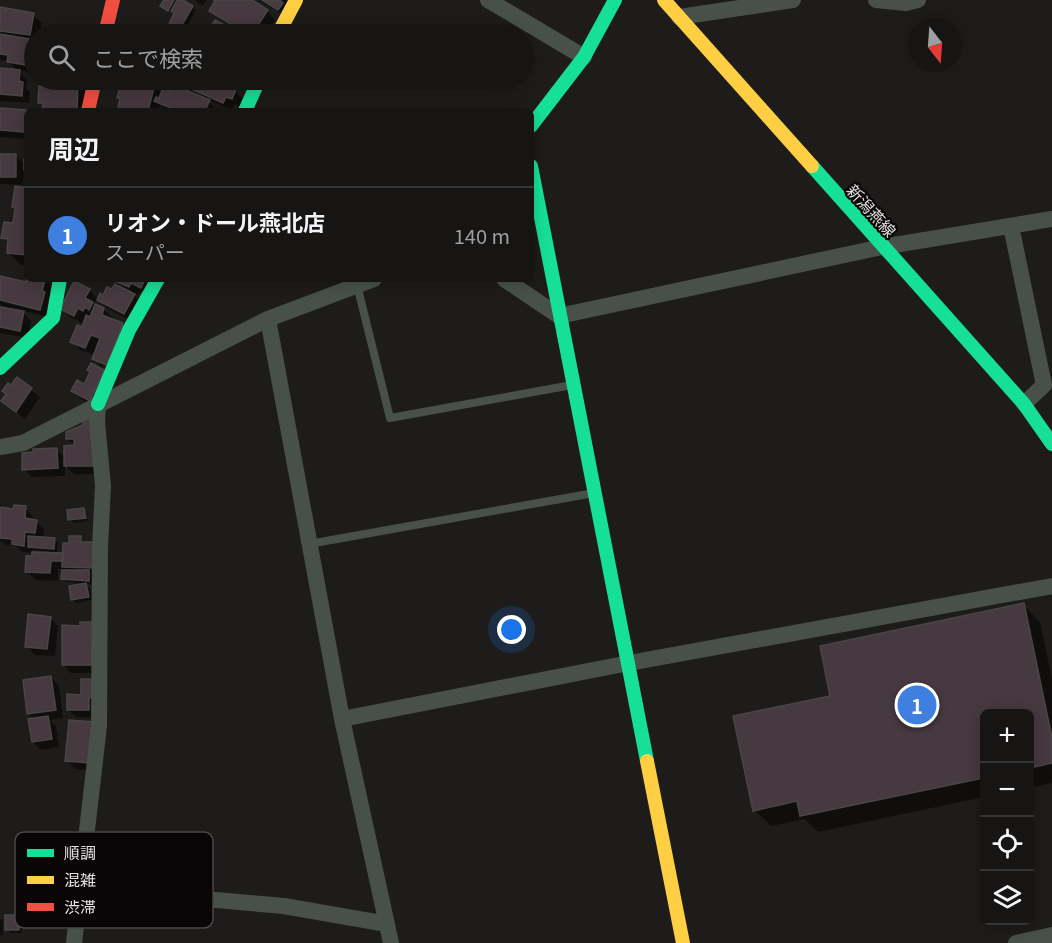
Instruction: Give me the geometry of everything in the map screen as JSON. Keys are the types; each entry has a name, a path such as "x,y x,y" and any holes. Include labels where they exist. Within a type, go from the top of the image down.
{"street":[{"path":"107,24 113,0"},
{"path":"283,24 296,0"},
{"path":"488,0 528,24"},
{"path":"534,122 584,57 615,0"},
{"name":"新潟燕線","path":"664,0 1024,404 1052,444"},
{"path":"678,17 793,0"},
{"path":"876,0 906,3 918,0"},
{"path":"534,27 584,57"},
{"path":"89,108 93,90"},
{"path":"246,108 254,90"},
{"path":"534,182 683,943"},
{"path":"508,282 559,316 882,247 1052,219"},
{"path":"1011,226 1044,385 1024,404"},
{"path":"0,368 53,318 59,282"},
{"path":"87,832 99,726 100,547 103,486 97,422 98,404 129,330 156,282"},
{"path":"0,447 23,443 268,320 366,282"},
{"path":"268,320 342,718 391,943"},
{"path":"342,718 1052,586"},
{"path":"213,900 284,906 387,924"},
{"path":"74,943 76,928"},
{"path":"1016,943 1052,935"}],"lane":[{"path":"357,285 390,418 573,385"},
{"path":"309,544 595,493"}],"building":[{"path":"164,0 174,0 168,11 160,6"},
{"path":"177,0 183,0 193,6 182,24 169,24 174,13 171,11"},
{"path":"213,0 252,0 268,10 259,24 230,24 209,11 215,1"},
{"path":"262,0 280,0 283,3 278,10"},
{"path":"0,7 34,13 32,24 24,24 24,34 0,31"},
{"path":"0,34 24,38 24,65 7,62 8,55 0,54"},
{"path":"0,68 20,70 19,81 23,82 22,96 0,94"},
{"path":"39,90 78,90 77,108 42,108 43,103 38,103"},
{"path":"119,90 153,90 149,108 118,108 120,98 117,98"},
{"path":"162,90 185,90 210,100 206,108 171,108 154,101 156,97 159,98"},
{"path":"193,90 236,90 232,99 226,97 223,103"},
{"path":"0,108 24,110 24,132 0,130"},
{"path":"0,154 16,154 16,177 0,177"},
{"path":"15,186 24,188 24,255 7,253 8,239 1,238 4,222 13,223 15,207 12,207"},
{"path":"0,276 24,282 44,282 42,291 45,292 40,310 0,300"},
{"path":"74,282 90,289 85,298 93,302 89,310 85,307 83,311 78,308 74,316 60,309"},
{"path":"117,282 144,282 141,288 131,283 129,287"},
{"path":"115,284 135,294 124,314 97,300 100,293 103,295 107,287 112,289"},
{"path":"95,304 104,308 102,315 123,323 107,365 92,359 100,338 91,335 85,348 70,342 77,325 82,327 86,315 90,317"},
{"path":"0,307 24,311 20,331 0,327"},
{"path":"91,363 104,370 90,401 71,391 77,380 84,384 90,372 87,370"},
{"path":"17,377 32,388 16,412 1,401 6,394 2,391"},
{"path":"83,419 93,419 93,466 64,466 64,446 74,445 74,439 66,439 66,432 83,425"},
{"path":"57,448 58,468 22,470 22,453 33,452 33,449"},
{"path":"14,505 26,506 25,518 37,520 35,533 25,532 24,546 12,544 12,539 0,538 0,507 13,509"},
{"path":"84,508 86,518 68,520 67,510"},
{"path":"28,536 55,538 54,549 28,547"},
{"path":"69,536 81,536 81,542 96,542 95,568 62,567 63,543 69,543"},
{"path":"32,552 63,553 63,561 51,561 50,573 25,572 26,556 32,556"},
{"path":"62,570 89,570 89,581 61,579"},
{"path":"86,583 89,597 71,600 69,586"},
{"path":"1024,603 1052,738 1052,763 1034,767 1034,709 980,709 980,779 800,816 797,801 753,811 733,716 830,696 820,646"},
{"path":"28,614 51,617 47,649 25,647"},
{"path":"80,622 93,622 92,665 62,665 62,625 80,626"},
{"path":"51,676 56,710 27,714 23,680"},
{"path":"81,679 94,679 93,698 89,698 89,710 67,710 67,694 81,695"},
{"path":"48,716 52,739 32,742 28,719"},
{"path":"69,720 93,722 90,763 65,761"},
{"path":"5,915 15,915 15,928 19,930 5,930"}],"traffic: fast":[{"path":"534,122 584,57 615,0"},
{"path":"246,108 254,90"},
{"path":"812,166 1024,404 1052,444"},
{"path":"534,181 647,761"},
{"path":"0,368 53,318 59,282"},
{"path":"98,404 129,330 156,282"}],"traffic: slow":[{"path":"283,24 296,0"},
{"path":"664,0 812,166"},
{"path":"647,761 683,943"}],"traffic: jam":[{"path":"107,24 113,0"},
{"path":"89,108 93,90"}],"place":[{"name":"リオン・ドール燕北店","path":"917,705"}]}
